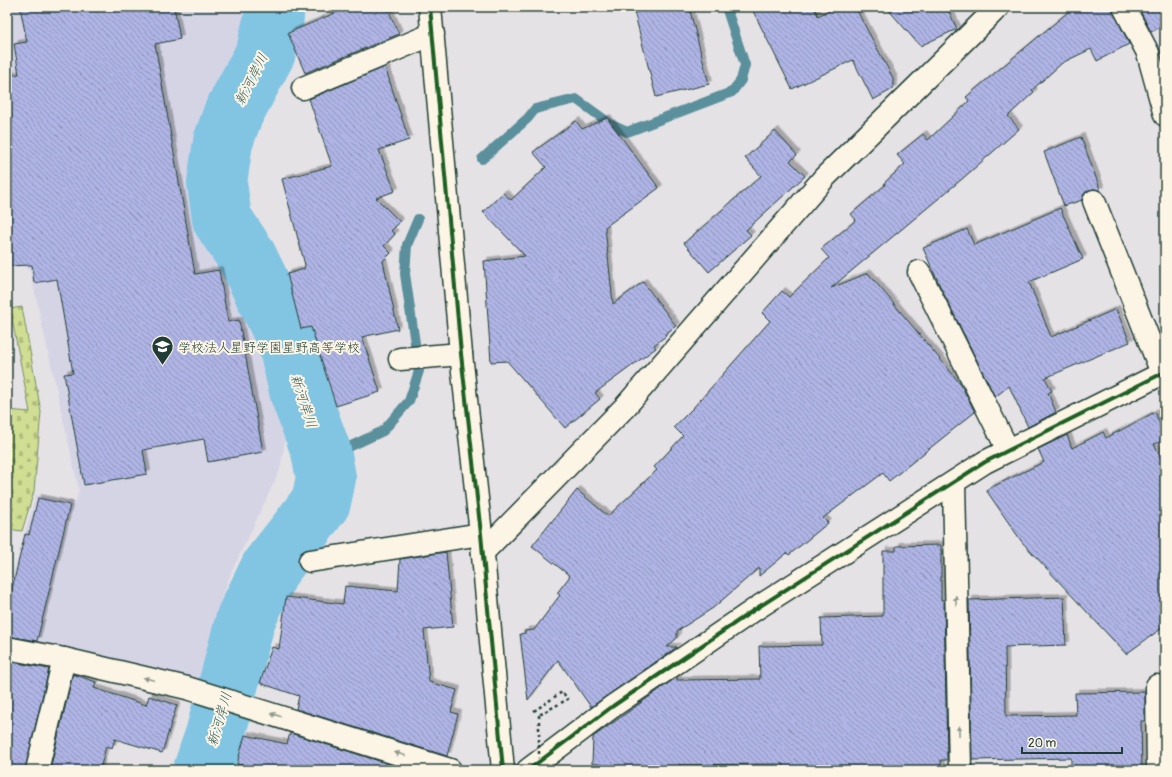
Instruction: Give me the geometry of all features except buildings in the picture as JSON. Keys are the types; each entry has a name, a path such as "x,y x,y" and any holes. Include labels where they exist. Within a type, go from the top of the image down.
{"street":[{"path":"430,7 461,354 482,543 504,770"},
{"path":"310,561 482,543 625,407 825,177 998,7"},
{"path":"1124,7 1148,53 1165,115"},
{"path":"304,88 433,34"},
{"path":"528,770 613,706 757,608 985,462 1164,372 1094,201"},
{"path":"919,272 1008,450"},
{"path":"400,359 461,354"},
{"path":"954,483 960,770"},
{"path":"7,648 64,658 187,688 252,707 450,770"},
{"path":"37,770 64,658"},
{"path":"1157,686 1158,770"}],"path":[{"path":"534,711 562,692 568,699 539,715 539,770"}],"shaded area":[{"name":"学校法人星野学園星野高等学校","path":"7,7 245,7 246,43 239,82 219,122 213,149 211,176 213,212 216,227 261,311 280,396 285,441 280,470 231,573 219,607 200,680 130,665 45,643 7,631 7,595 36,495 76,502 79,490 30,271 23,266 7,162"}],"green space":[{"path":"22,307 41,412 34,491 22,531 7,529 7,410 30,412 10,309"}],"waterway":[{"name":"新河岸川","path":"203,770 215,735 246,618 271,567 321,502 326,478 321,451 300,394 287,340 247,257 222,219 217,183 223,142 233,114 266,52 274,17 273,7"},
{"path":"482,159 528,118 535,109 576,99 612,125 627,132 732,92 741,80 745,65 726,7"},
{"path":"321,451 351,446 383,431 409,401 419,371 405,274 407,245 418,219"}],"cycle path":[{"path":"430,7 461,354 481,534 503,770"},
{"path":"528,770 613,706 757,608 985,462 1165,372"}],"place":[{"name":"学校法人星野学園星野高等学校","path":"162,366"}]}
